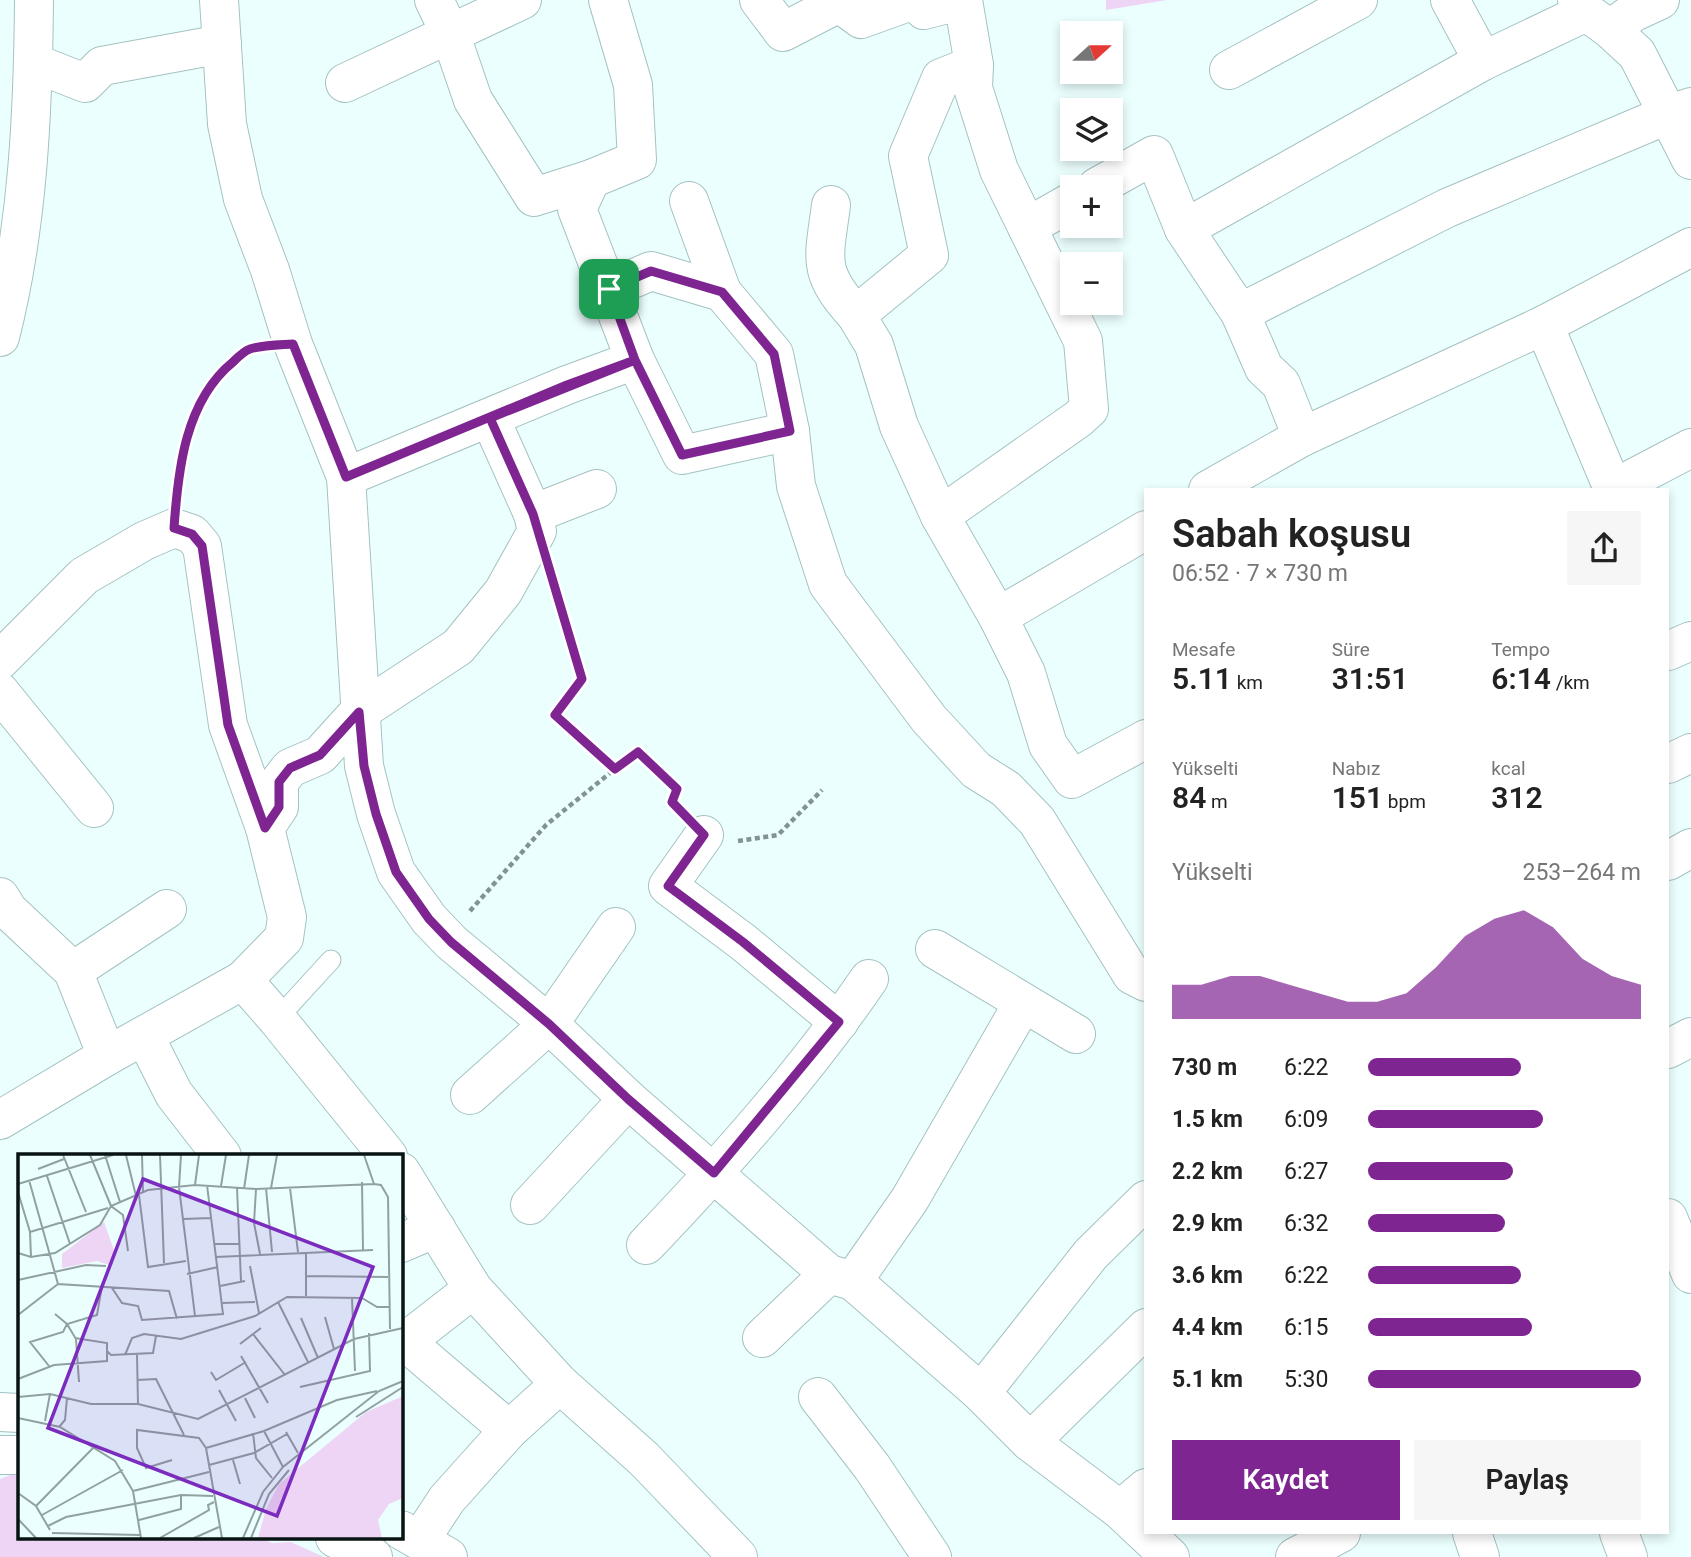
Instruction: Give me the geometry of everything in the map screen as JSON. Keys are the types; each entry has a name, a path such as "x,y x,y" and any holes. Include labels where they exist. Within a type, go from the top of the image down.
{"street":[{"path":"2,324 17,259 30,142 34,0"},
{"path":"219,0 227,124 243,199 270,270 293,344 346,477 364,766 376,814 396,872 429,919 451,942 549,1024 628,1099 981,1393 1030,1442 1133,1499 1144,1516"},
{"path":"442,16 522,0"},
{"path":"442,16 473,100 534,197 591,179 637,160 633,85 608,0"},
{"path":"768,3 783,32 839,3 861,19 914,0 924,10 963,0 974,65 973,89 999,170 1083,341 1089,409 940,516"},
{"path":"1229,70 1358,0"},
{"path":"1450,0 1483,61"},
{"path":"1184,229 1483,61 1591,14 1634,12 1660,0"},
{"path":"1591,14 1637,54 1680,110 1691,160"},
{"path":"345,83 429,46 442,16"},
{"path":"34,63 85,83 102,66 222,44"},
{"path":"856,314 929,255 908,156 941,78 974,65"},
{"path":"1240,313 1447,208 1680,110"},
{"path":"1118,175 1154,155 1184,229 1240,313 1264,368 1281,384 1302,437"},
{"path":"591,179 577,209 635,360 682,455 790,431"},
{"path":"689,201 722,292 774,354 790,431 796,486 828,584 929,719 976,770 1006,789 1037,821 1132,975 1144,981"},
{"path":"831,205 824,263 835,292 856,314 874,345 899,426 940,516 998,617 1026,673 1048,745 1072,779 1143,750"},
{"path":"1027,227 1060,208"},
{"path":"1226,485 1302,437 1544,326 1691,247"},
{"path":"609,289 651,271 722,292"},
{"path":"1544,326 1612,488"},
{"path":"346,477 635,360"},
{"path":"490,418 535,523"},
{"path":"1614,488 1691,448"},
{"path":"265,828 279,807 279,782 290,768 320,755 359,712 457,647 503,593 535,523 597,489"},
{"path":"0,660 84,576 144,541 174,528 192,534 202,546 228,725 265,828 287,917 284,938 243,980 107,1056 0,1121"},
{"path":"998,617 1144,531"},
{"path":"1669,651 1691,641"},
{"path":"0,692 94,808"},
{"path":"1669,764 1691,753"},
{"path":"704,835 668,886 743,942 839,1022"},
{"path":"1669,860 1691,848"},
{"path":"0,897 8,910 73,971 107,1056"},
{"path":"73,971 167,908"},
{"path":"470,1095 549,1024 616,927"},
{"path":"935,949 1076,1034"},
{"path":"646,1245 714,1173 839,1022 869,979"},
{"path":"243,980 278,1019 386,1154"},
{"path":"762,1338 841,1277 910,1199 1023,1003"},
{"path":"145,1037 174,1094 220,1154"},
{"path":"1669,1048 1691,1037"},
{"path":"530,1205 628,1099"},
{"path":"402,1174 473,1289 560,1384 644,1458 738,1557"},
{"path":"981,1393 1091,1255 1144,1202"},
{"path":"1669,1220 1691,1274"},
{"path":"402,1243 436,1228"},
{"path":"473,1289 402,1342 509,1430"},
{"path":"1030,1442 1144,1330"},
{"path":"423,1542 447,1499 509,1430 560,1384"},
{"path":"818,1397 872,1467 932,1557"},
{"path":"0,1412 18,1413"},
{"path":"0,1455 18,1455"},
{"path":"1155,1534 1170,1557"},
{"path":"1296,1557 1339,1534"},
{"path":"1472,1534 1480,1557"},
{"path":"1619,1534 1628,1557"},
{"path":"339,1540 373,1557"}],"lane":[{"path":"278,1019 331,960"}],"path":[{"path":"174,528 185,441 209,388 219,373 248,349 293,344"},
{"path":"535,523 582,679 555,715 615,769"},
{"path":"451,942 472,907 546,825 638,752 677,789 672,802 715,845 778,835 822,790"}],"shaded area":[{"path":"1106,0 1167,0 1106,10"},
{"path":"18,1472 18,1540 265,1540 272,1543 291,1542 324,1557 0,1557 0,1479"}],"route":[{"path":"609,289 635,360 567,385 346,477 293,344 248,349 219,373 209,388 185,441 174,528 192,534 202,546 228,725 265,828 279,807 279,782 290,768 320,755 359,712 364,766 376,814 396,872 429,919 451,942 549,1024 628,1099 714,1173 839,1022 743,942 668,886 704,835 672,802 677,789 638,752 615,769 555,715 582,679 533,514 490,418 635,360 682,455 790,431 774,354 722,292 651,271 609,289"}]}
